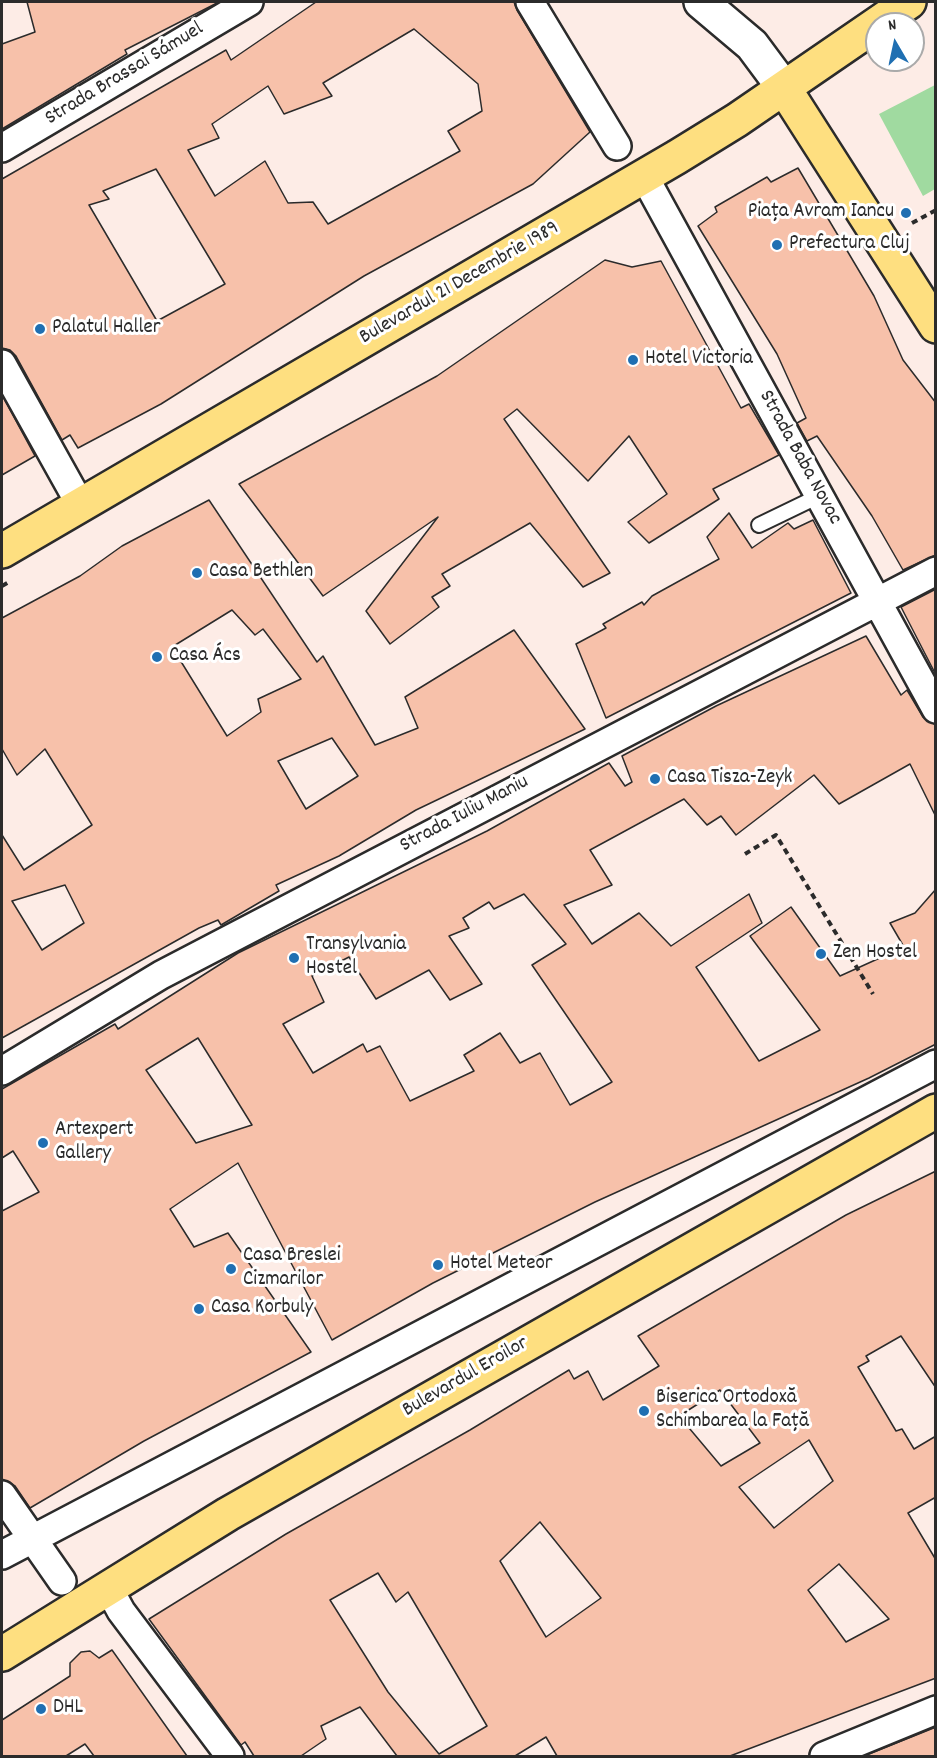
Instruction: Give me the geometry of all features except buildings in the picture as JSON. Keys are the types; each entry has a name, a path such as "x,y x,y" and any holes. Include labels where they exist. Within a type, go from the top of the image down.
{"main road":[{"path":"701,2 752,45 783,88 936,326"},
{"name":"Bulevardul 21 Decembrie 1989","path":"2,551 737,120 909,2"},
{"name":"Bulevardul Eroilor","path":"2,1654 228,1514 936,1111"}],"street":[{"name":"Strada Brassai Sámuel","path":"2,148 249,2"},
{"path":"530,2 616,146"},
{"name":"Strada Baba Novac","path":"644,176 936,710"},
{"path":"2,364 80,504"},
{"name":"Strada Iuliu Maniu","path":"2,1071 54,1049 161,975 936,571"},
{"path":"2,1555 936,1064"},
{"path":"2,1496 62,1581"},
{"path":"108,1587 122,1611 231,1756"},
{"path":"824,1756 936,1710"}],"lane":[{"path":"759,525 819,496"}],"path":[{"path":"912,223 936,210"},
{"path":"745,854 776,835 873,994"}],"green space":[{"path":"935,85 935,189 923,196 879,114"}],"place":[{"name":"Piața Avram Iancu","path":"906,213"},
{"name":"Prefectura Cluj","path":"777,245"},
{"name":"Palatul Haller","path":"40,329"},
{"name":"Hotel Victoria","path":"633,360"},
{"name":"Casa Bethlen","path":"197,573"},
{"name":"Casa Ács","path":"157,657"},
{"name":"Casa Tisza-Zeyk","path":"655,779"},
{"name":"Zen Hostel","path":"821,954"},
{"name":"Transylvania Hostel","path":"294,958"},
{"name":"Artexpert Gallery","path":"43,1143"},
{"name":"Hotel Meteor","path":"438,1265"},
{"name":"Casa Breslei Cizmarilor","path":"231,1269"},
{"name":"Casa Korbuly","path":"199,1309"},
{"name":"Biserica Ortodoxă Schimbarea la Față","path":"644,1411"},
{"name":"DHL","path":"41,1709"}]}
